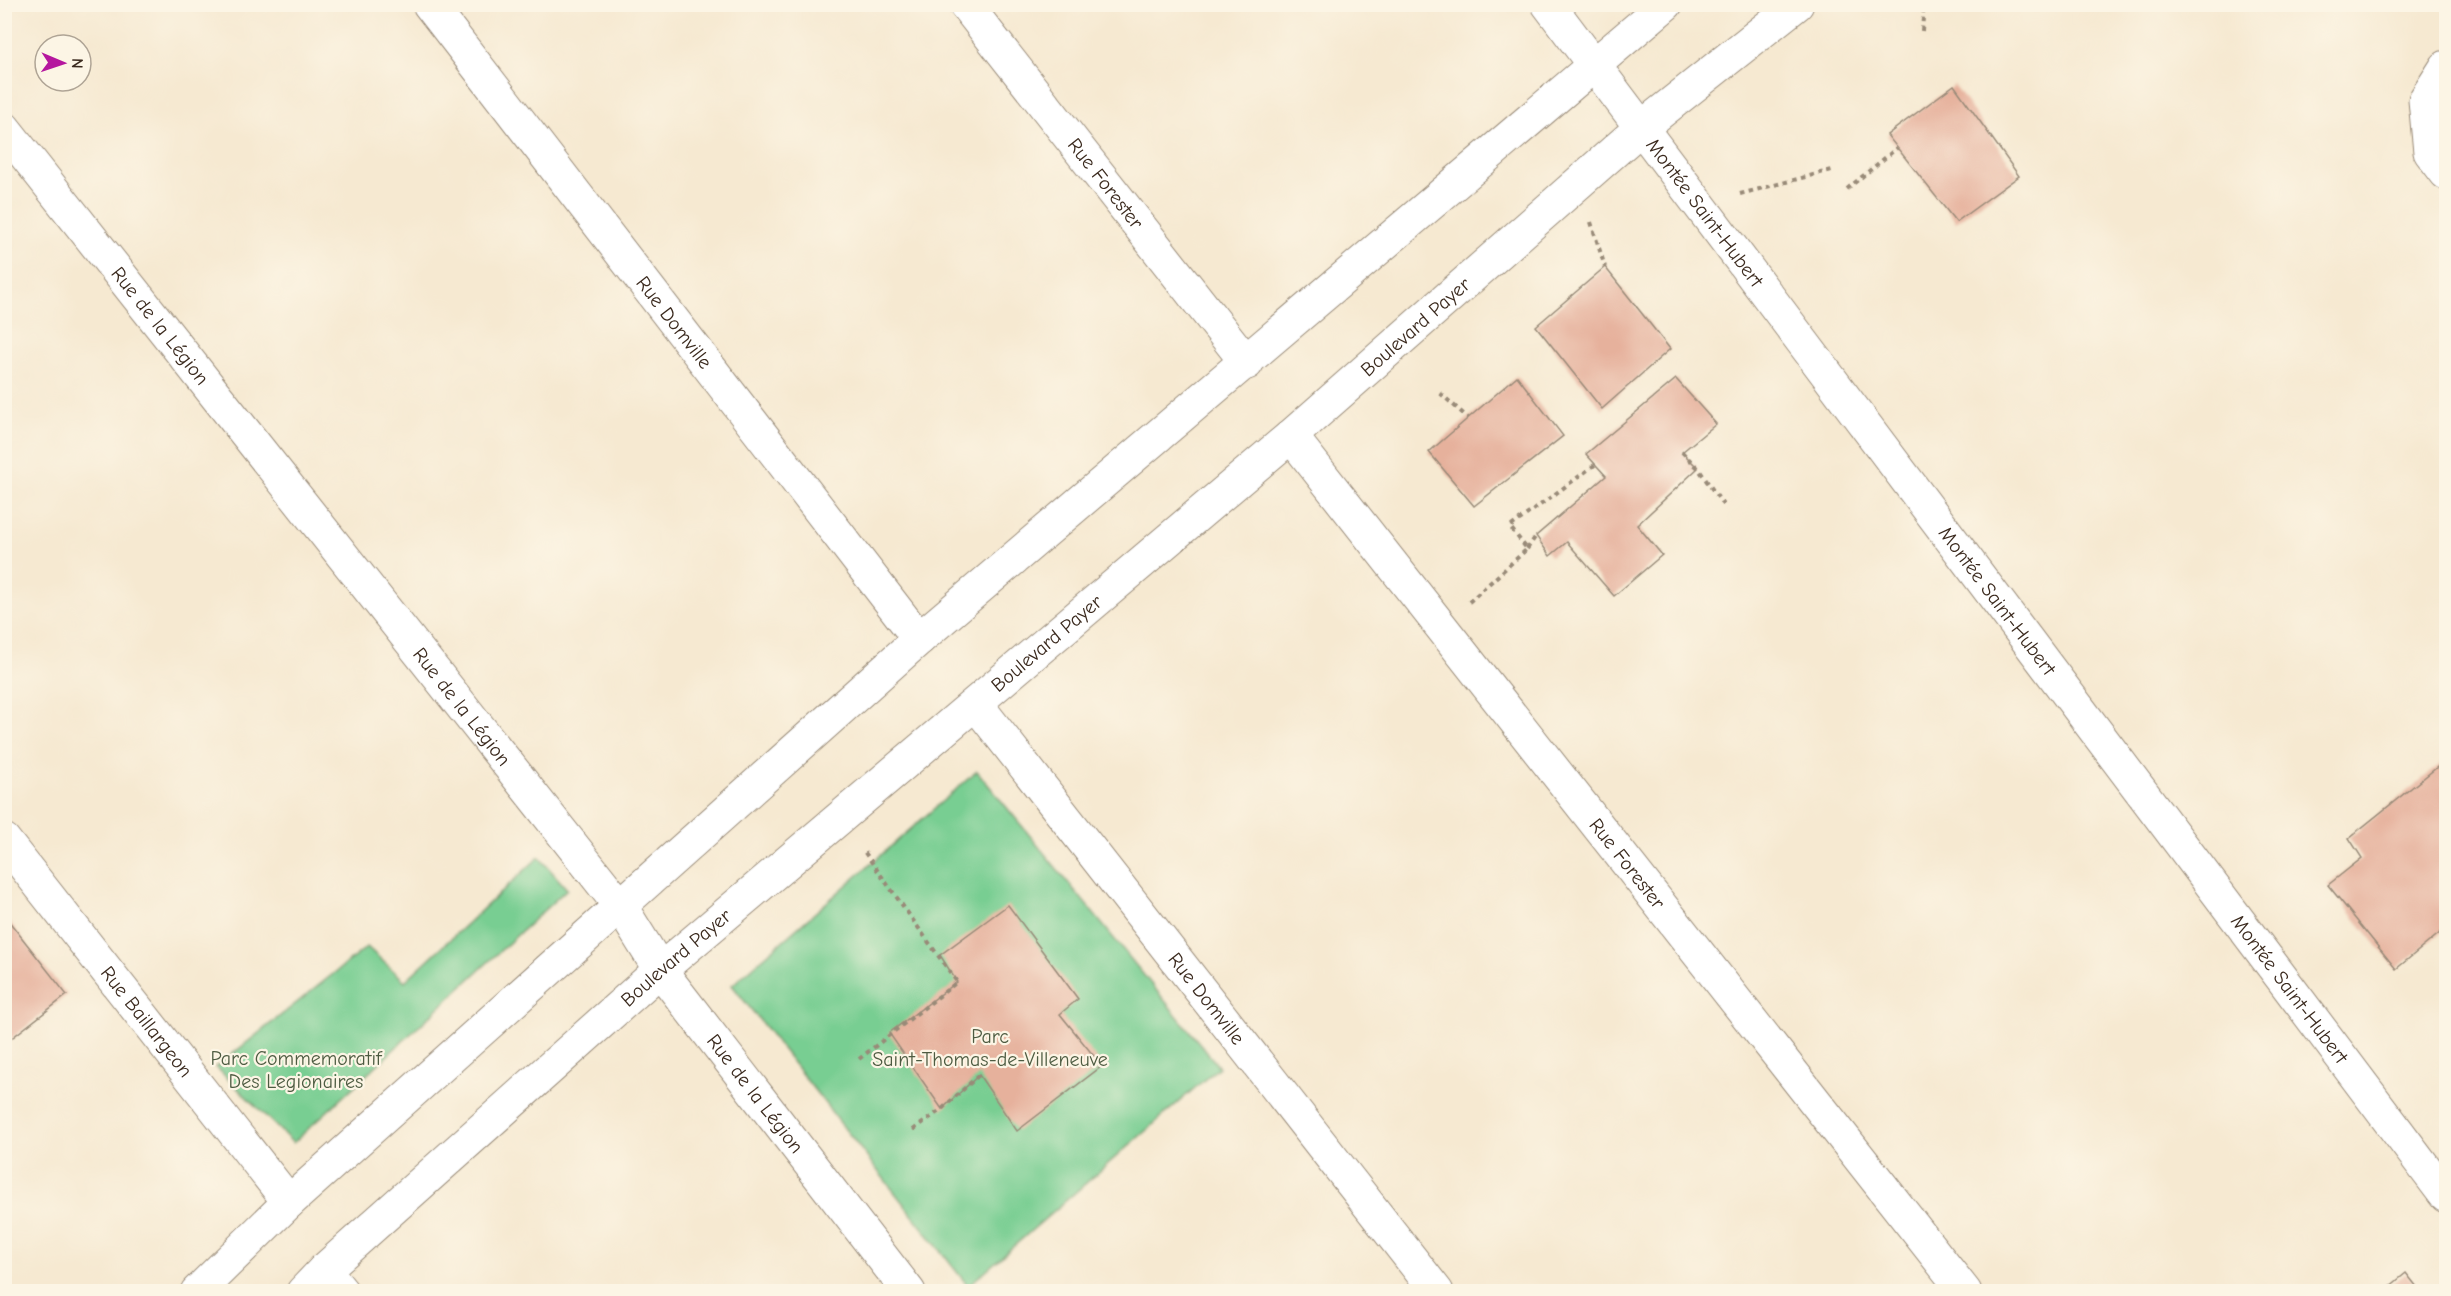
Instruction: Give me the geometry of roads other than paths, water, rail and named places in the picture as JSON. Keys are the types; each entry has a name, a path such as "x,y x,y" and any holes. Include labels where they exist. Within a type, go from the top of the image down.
{"street":[{"name":"Rue Domville","path":"429,4 919,639"},
{"name":"Rue Forester","path":"965,4 1247,363"},
{"name":"Montée Saint-Hubert","path":"1548,4 2446,1196"},
{"path":"197,1292 289,1202 919,639 1247,363 1666,4"},
{"name":"Boulevard Payer","path":"323,1284 660,970 1292,436 1642,127 1797,4"},
{"path":"2446,67 2425,100 2430,152 2446,173"},
{"name":"Rue de la Légion","path":"4,128 621,907 660,970 909,1292"},
{"name":"Rue Forester","path":"1292,436 1965,1292"},
{"name":"Rue Domville","path":"976,704 1437,1292"},
{"name":"Rue Baillargeon","path":"4,840 289,1202"}],"park label":[{"name":"Parc Saint-Thomas-de-Villeneuve","path":"990,1048"},
{"name":"Parc Commemoratif Des Legionaires","path":"296,1070"}]}
